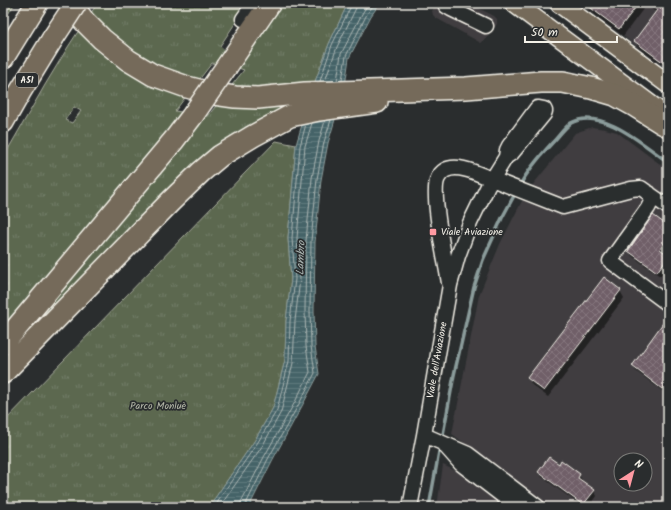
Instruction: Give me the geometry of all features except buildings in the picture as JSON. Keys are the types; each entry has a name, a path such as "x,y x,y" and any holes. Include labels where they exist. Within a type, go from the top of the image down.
{"highway":[{"path":"3,58 38,3"},
{"path":"71,3 84,21 102,39 128,60 153,75 187,87 214,94 258,98 305,93 350,98 428,95 466,88 541,82 563,82 603,91 620,97 668,126"},
{"name":"A51","path":"3,122 53,38 76,3"},
{"path":"3,344 174,140 193,115 270,3"},
{"path":"3,373 78,298 171,201 220,156 286,118 350,98"}],"main road":[{"path":"514,3 668,118"},
{"path":"559,3 668,84"}],"street":[{"path":"243,19 254,3"},
{"path":"446,3 446,6 451,9 486,26"},
{"name":"Viale dell'Aviazione","path":"410,507 433,439 450,285 470,223 492,179 506,157"},
{"name":"Viale dell'Aviazione","path":"450,285 439,228 436,194 437,180 444,171 456,168 464,169 492,179"},
{"path":"492,179 563,208 631,189 641,188 668,207"},
{"path":"649,193 652,200 648,208 610,261 668,304"},
{"path":"433,439 517,507"},
{"path":"433,439 468,454 538,507"}],"shaded area":[{"path":"436,3 468,3 494,16 497,19 497,24 488,37 481,43 436,18 432,11"},
{"path":"579,3 668,3 668,70"},
{"path":"592,127 617,132 668,170 668,507 437,507 443,465 456,471 472,449 452,434 479,295 500,244 526,193 575,133"}],"green space":[{"path":"3,3 15,3 3,22"},
{"path":"98,3 248,4 220,46 229,54 222,65 212,63 198,81 150,64 127,47 105,29 90,14"},
{"path":"282,3 348,3 329,44 313,87 240,88 232,85 244,70 238,68"},
{"path":"81,27 190,91 175,111 187,113 3,338 3,158","holes":["74,107 81,111 72,123 65,120"]},
{"path":"220,101 298,103 255,127 3,367 3,358 7,353 202,116 207,117"},
{"name":"Parco Monluè","path":"276,141 296,145 288,238 291,279 286,321 285,360 273,408 255,440 215,498 211,507 3,507 3,423"}],"water":[{"name":"Lambro","path":"348,3 380,3 371,16 349,58 345,86 328,143 321,180 315,242 314,310 315,346 319,374 249,507 211,507 215,498 255,440 273,408 285,360 286,321 291,279 288,238 296,145 313,87 329,44"}],"waterway":[{"path":"519,187 534,164 563,130 571,123 583,119 596,120 622,130 668,162"},
{"path":"442,440 454,375 474,287 483,260 502,218 516,192"},
{"path":"429,507 440,446"}],"place":[{"name":"Viale Aviazione","path":"433,232"}]}
